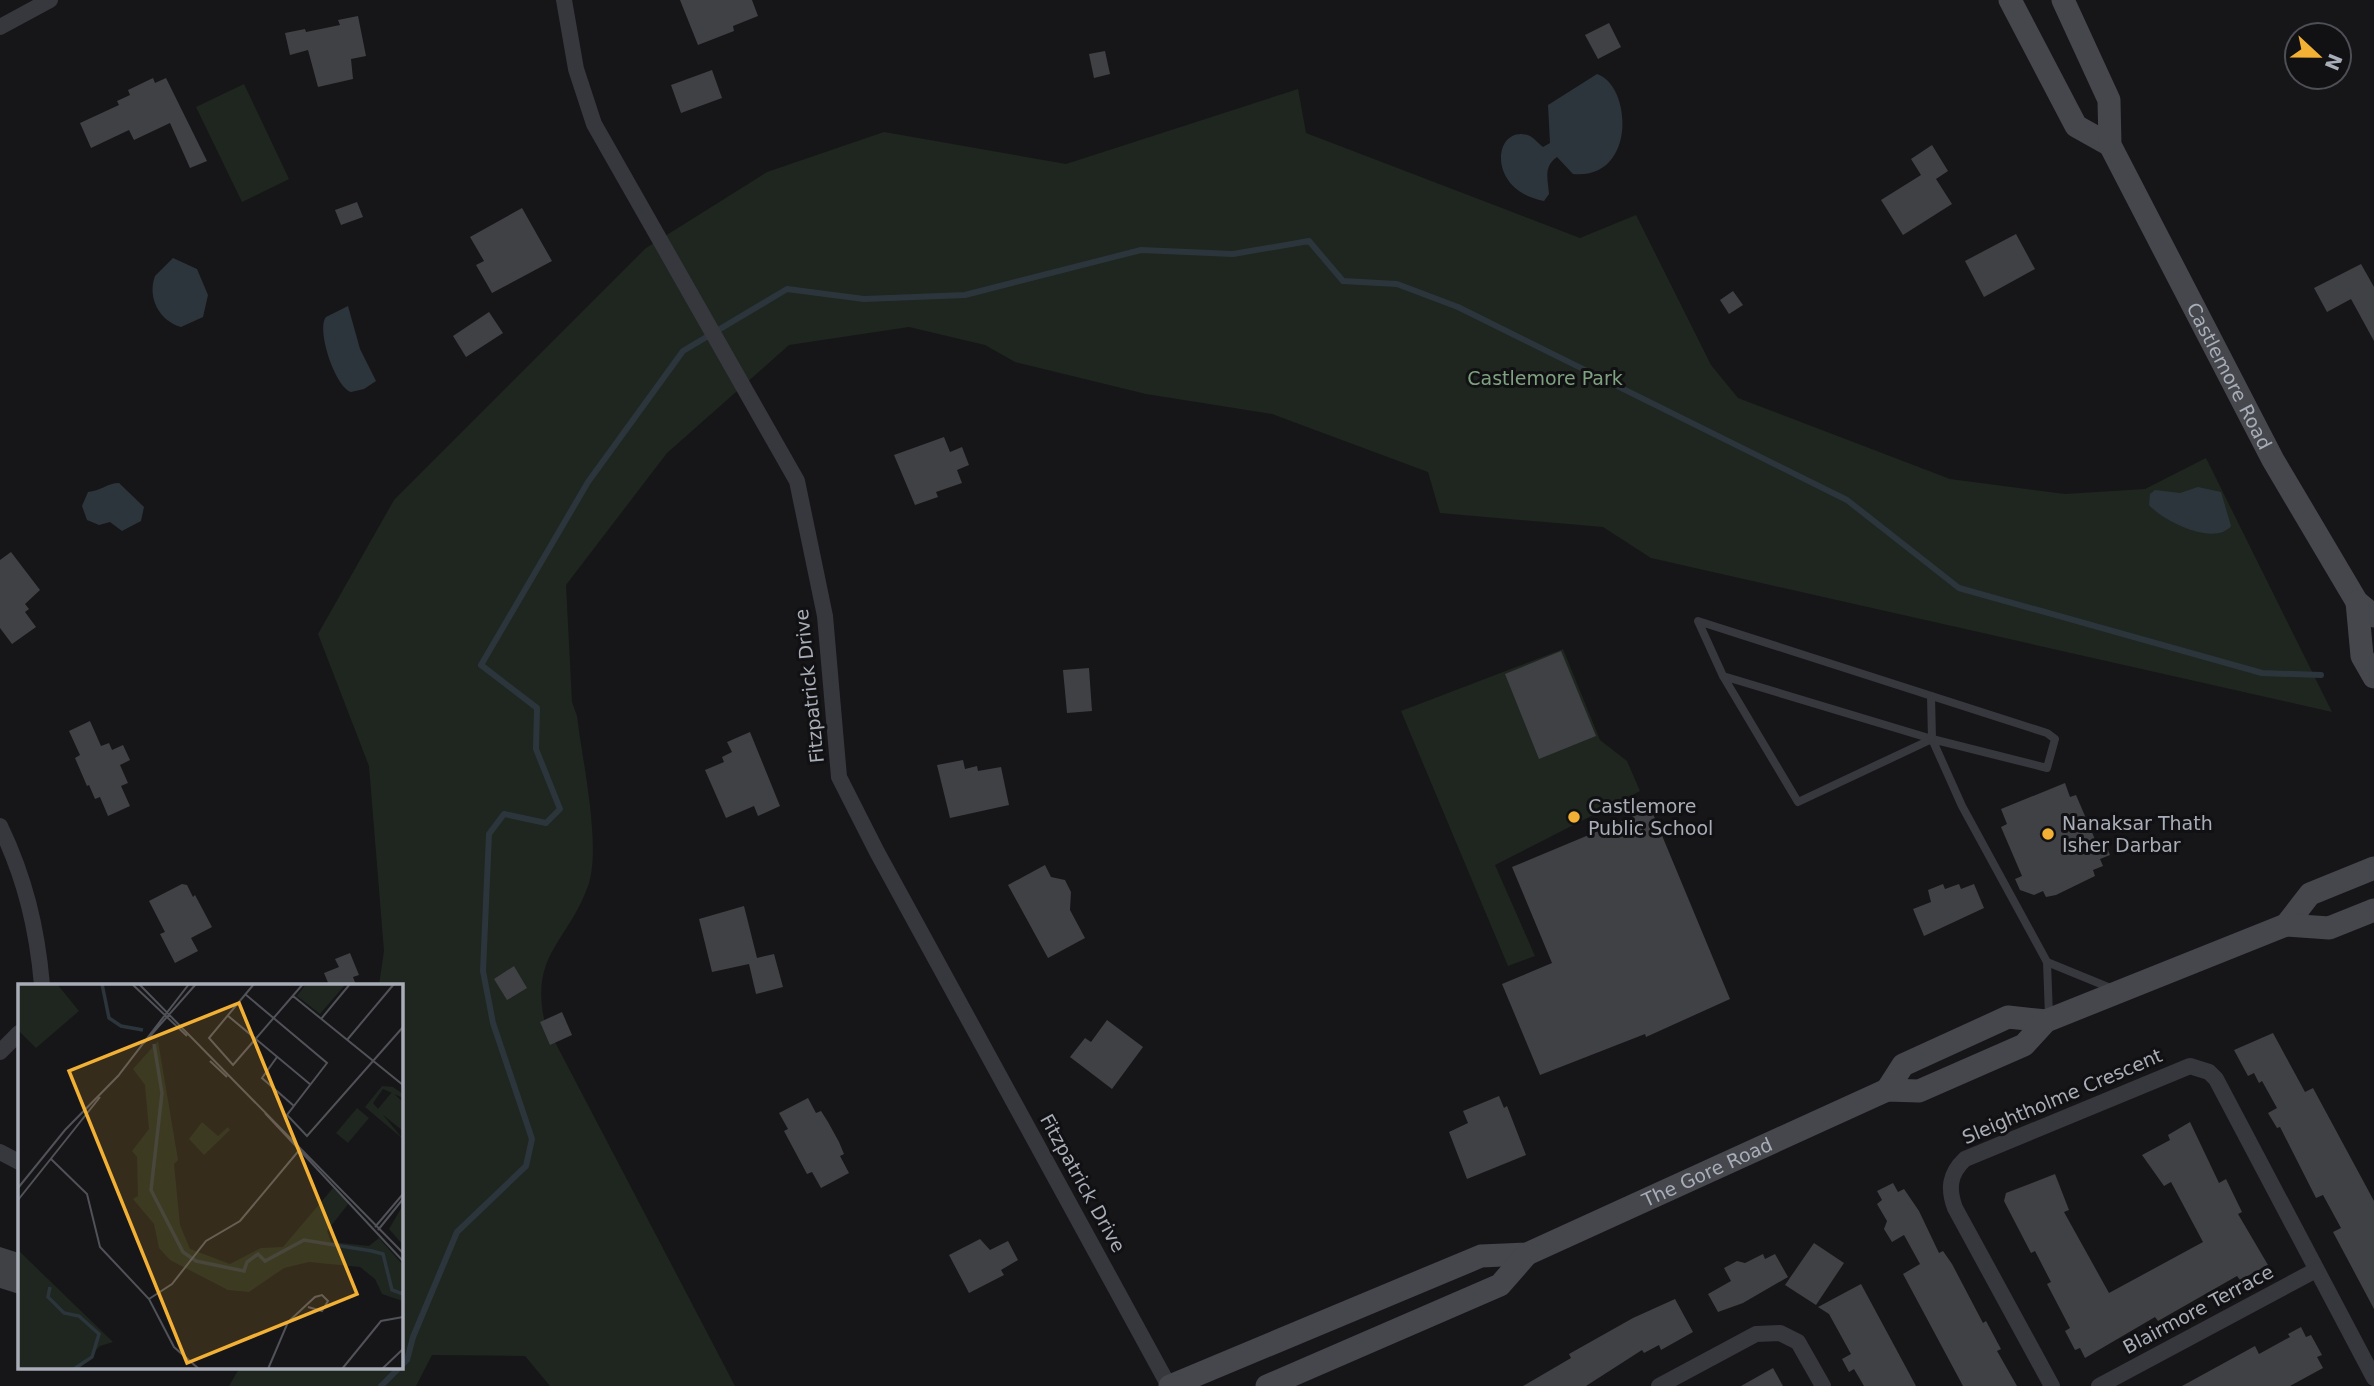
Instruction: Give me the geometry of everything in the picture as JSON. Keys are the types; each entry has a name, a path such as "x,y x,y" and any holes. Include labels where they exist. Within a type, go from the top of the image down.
{"main road":[{"path":"2010,0 2076,126 2110,145"},
{"name":"Castlemore Road","path":"2063,0 2109,100 2110,145 2273,460 2366,609 2362,656 2374,677"},
{"path":"2286,925 2310,894 2374,868"},
{"name":"The Gore Road","path":"1170,1386 1480,1256 1527,1254 1887,1090 1919,1091 2024,1045 2048,1021 2286,925 2329,928 2374,910"},
{"name":"The Gore Road","path":"1887,1090 1903,1065 2008,1017 2048,1021"},
{"name":"The Gore Road","path":"1267,1386 1500,1285 1527,1254"}],"street":[{"path":"0,27 50,0"},
{"name":"Fitzpatrick Drive","path":"564,0 576,69 594,124 797,481 825,616 839,777 877,852 1170,1386"},
{"path":"0,826 20,870 33,913 42,984"},
{"path":"0,1052 18,1034"},
{"name":"Sleightholme Crescent","path":"2052,1386 1955,1208 1949,1191 1957,1167 1965,1159 2180,1069 2200,1068 2216,1079 2374,1378"},
{"path":"0,1152 18,1161"},
{"name":"Blairmore Terrace","path":"2099,1386 2316,1270"},
{"path":"1659,1386 1756,1334 1780,1334 1798,1342 1824,1386"}],"lane":[{"path":"1723,676 1932,739 2047,768 2055,739 2047,733 1698,621 1723,676 1798,802 1932,739"},
{"path":"1931,696 1932,739 1968,817 2047,962 2048,1021"},
{"path":"2047,962 2119,992"}],"green space":[{"path":"244,84 289,179 242,202 196,107"},
{"name":"Castlemore Park","path":"1298,89 1306,133 1580,238 1636,215 1711,365 1738,398 1950,479 2065,494 2145,489 2206,458 2332,712 1651,558 1603,527 1440,513 1428,472 1272,414 1146,394 1015,362 985,345 909,327 789,345 667,453 566,585 572,702 577,716 590,803 592,870 580,905 546,965 541,1000 545,1023 735,1386 550,1386 525,1356 432,1355 416,1386 229,1386 239,1368 402,1368 402,984 379,984 384,951 369,766 318,634 394,500 646,248 767,172 884,132 1066,164"},
{"path":"1563,649 1600,740 1627,761 1640,791 1495,865 1535,956 1508,966 1401,711"}],"shaded area":[{"path":"1597,74 1609,82 1617,95 1622,112 1618,148 1609,162 1594,172 1573,174 1557,157 1548,169 1549,194 1544,201 1525,194 1511,184 1504,172 1501,159 1503,148 1509,139 1518,134 1530,136 1543,147 1550,143 1548,105"},
{"path":"173,258 197,269 208,295 203,317 181,327 161,314 153,292 155,276"},
{"path":"348,306 360,349 376,381 364,389 351,392 345,388 333,369 323,333 326,317"},
{"path":"119,483 144,507 141,521 122,531 110,522 99,525 87,520 82,506 88,492"},
{"path":"2198,487 2221,492 2231,526 2223,532 2201,533 2188,529 2165,518 2149,505 2150,494 2155,490 2180,493"}],"building":[{"path":"680,0 752,0 758,16 733,26 734,31 698,45"},
{"path":"358,16 366,56 351,59 353,79 318,87 308,50 290,55 285,33 340,25 338,20"},
{"path":"1609,23 1621,47 1598,59 1585,35"},
{"path":"1105,51 1110,74 1094,78 1089,54"},
{"path":"712,70 722,98 681,113 671,85"},
{"path":"153,78 155,83 166,78 207,161 190,168 170,123 134,140 129,130 91,148 80,123 119,105 117,101 130,95 128,90"},
{"path":"1932,145 1948,171 1936,179 1952,204 1903,235 1881,200 1921,175 1911,159"},
{"path":"357,202 363,217 341,225 335,210"},
{"path":"522,208 552,261 492,293 476,265 484,261 470,237"},
{"path":"2016,234 2035,269 1984,297 1965,261"},
{"path":"2361,264 2374,287 2374,341 2351,299 2327,312 2314,288"},
{"path":"1733,291 1743,305 1729,314 1720,300"},
{"path":"489,312 503,333 466,357 453,336"},
{"path":"944,437 950,452 962,447 969,465 957,470 962,483 936,492 938,497 915,505 894,455"},
{"path":"11,552 40,590 25,604 29,609 25,612 36,627 12,644 0,628 0,560"},
{"path":"1561,651 1596,736 1539,759 1505,674"},
{"path":"1089,668 1092,711 1067,713 1063,670"},
{"path":"90,721 101,746 109,743 112,750 123,745 130,760 120,765 128,783 121,786 130,806 108,816 100,797 95,799 89,785 87,786 75,758 80,755 69,731"},
{"path":"750,732 780,806 758,816 754,806 726,818 705,770 724,762 722,757 732,752 727,742"},
{"path":"963,760 965,769 977,766 978,771 1001,767 1009,805 950,818 937,765"},
{"name":"Nanaksar Thath Isher Darbar","path":"2065,783 2070,797 2076,795 2097,844 2104,841 2110,855 2100,859 2103,866 2093,870 2095,876 2056,895 2046,897 2043,891 2034,895 2020,890 2015,879 2022,876 2001,827 2007,824 2001,809"},
{"path":"1651,809 1730,999 1646,1037 1645,1034 1540,1075 1502,984 1552,963 1512,867"},
{"path":"1045,865 1051,877 1065,880 1071,892 1070,910 1085,938 1048,958 1008,885"},
{"path":"182,884 187,885 193,897 195,895 212,927 191,938 198,951 175,963 160,934 165,932 149,901"},
{"path":"1943,884 1945,889 1959,884 1961,889 1974,884 1984,908 1924,936 1913,909 1931,902 1928,890"},
{"path":"744,906 757,958 774,954 783,987 756,994 749,964 712,972 699,919"},
{"path":"350,953 359,975 353,977 356,984 329,984 324,973 339,967 335,959"},
{"path":"514,966 527,988 507,1000 494,979"},
{"path":"562,1012 572,1035 550,1045 540,1022"},
{"path":"1107,1020 1143,1047 1112,1089 1070,1057 1085,1038 1091,1042"},
{"path":"2273,1033 2305,1092 2313,1088 2374,1201 2374,1309 2333,1232 2341,1228 2323,1195 2316,1198 2280,1127 2277,1128 2268,1113 2277,1108 2262,1081 2259,1083 2254,1073 2248,1076 2234,1050"},
{"path":"1499,1096 1504,1108 1507,1106 1526,1155 1467,1179 1449,1132 1468,1123 1463,1111"},
{"path":"808,1098 816,1113 821,1111 839,1142 844,1154 840,1156 849,1173 821,1188 812,1172 807,1174 784,1131 788,1129 779,1113"},
{"path":"2190,1122 2219,1183 2226,1179 2242,1212 2238,1214 2268,1265 2240,1280 2237,1276 2158,1321 2155,1317 2085,1358 2080,1348 2075,1350 2065,1331 2070,1328 2047,1284 2051,1282 2035,1251 2031,1253 2004,1201 2006,1193 2055,1174 2069,1210 2064,1212 2109,1293 2203,1242 2171,1182 2164,1186 2142,1155 2170,1140 2168,1135"},
{"path":"1893,1183 1898,1192 1904,1189 1919,1211 1939,1253 1943,1251 1952,1264 1983,1323 1986,1321 2001,1349 1997,1351 2017,1386 1963,1386 1903,1274 1920,1264 1904,1235 1892,1242 1884,1229 1887,1221 1877,1204 1882,1200 1877,1191"},
{"path":"980,1239 990,1250 1008,1241 1018,1260 1001,1270 1004,1275 969,1293 949,1255"},
{"path":"1814,1243 1844,1263 1816,1305 1785,1285"},
{"path":"0,1247 18,1253 18,1294 0,1288"},
{"path":"1763,1254 1765,1259 1775,1254 1788,1277 1743,1303 1718,1312 1708,1294 1731,1281 1724,1268 1737,1261 1745,1263"},
{"path":"1861,1284 1916,1386 1864,1386 1854,1369 1849,1372 1842,1359 1851,1354 1829,1314 1818,1307"},
{"path":"1675,1299 1693,1332 1661,1350 1659,1345 1644,1353 1642,1350 1586,1386 1523,1386 1571,1358 1569,1354 1633,1318"},
{"path":"2301,1327 2306,1337 2311,1335 2322,1355 2317,1357 2323,1368 2290,1386 2182,1386 2255,1346 2259,1354 2290,1337 2288,1334"},
{"path":"1773,1368 1783,1386 1741,1386"}],"waterway":[{"path":"402,1365 407,1360 413,1337 457,1232 526,1166 532,1139 493,1023 483,971 489,834 504,814 546,823 560,809 536,749 537,708 481,665 588,482 683,351 787,289 864,299 965,295 1141,250 1233,254 1309,241 1343,281 1397,284 1458,307 1847,500 1959,588 2262,673 2321,675"},
{"path":"381,1386 399,1368"}],"place":[{"name":"Castlemore Public School","path":"1574,817"},
{"name":"Nanaksar Thath Isher Darbar","path":"2048,834"}]}
